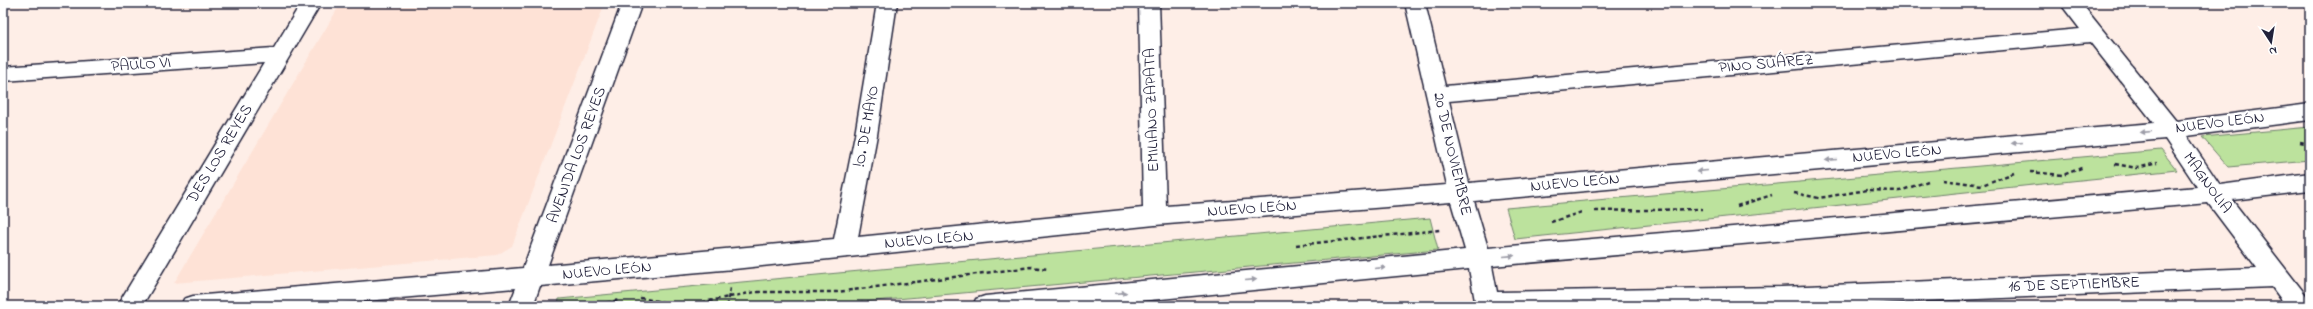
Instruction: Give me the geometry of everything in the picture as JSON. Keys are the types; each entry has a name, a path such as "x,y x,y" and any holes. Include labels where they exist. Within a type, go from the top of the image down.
{"street":[{"name":"DES LOS REYES","path":"129,306 311,3"},
{"name":"AVENIDA LOS REYES","path":"521,306 632,3"},
{"name":"!O. DE MAYO","path":"844,248 866,135 887,3"},
{"name":"EMILIANO ZAPATA","path":"1150,3 1155,216"},
{"name":"20 DE NOVIEMBRE","path":"1415,3 1438,94 1460,193 1479,258 1487,304"},
{"name":"MAGNOLIA","path":"2070,3 2171,130 2214,194 2300,306"},
{"name":"PINO SUÁREZ","path":"1438,94 2094,35"},
{"name":"PAULO VI","path":"3,74 279,55"},
{"name":"NUEVO LEÓN","path":"194,306 532,278 1155,216 1460,193 2171,130 2310,112"},
{"path":"985,306 1479,258 2214,194 2310,182"},
{"name":"16 DE SEPTIEMBRE","path":"1487,304 1782,297 2278,277"}],"path":[{"path":"2107,162 2137,168 2186,154"},
{"path":"2027,172 2064,175 2085,166"},
{"path":"1792,192 1819,198 1867,190 1900,191 1935,179 1982,185 2020,171"},
{"path":"1730,208 1779,193"},
{"path":"1592,211 1708,208"},
{"path":"1545,224 1585,211"}],"shaded area":[{"path":"341,3 605,3 512,246 497,255 174,283"}],"green space":[{"path":"2310,127 2310,160 2228,167 2202,137"},
{"path":"2161,150 2177,170 1515,239 1506,208"},
{"path":"1430,218 1438,250 819,306 558,306 559,299"}]}
